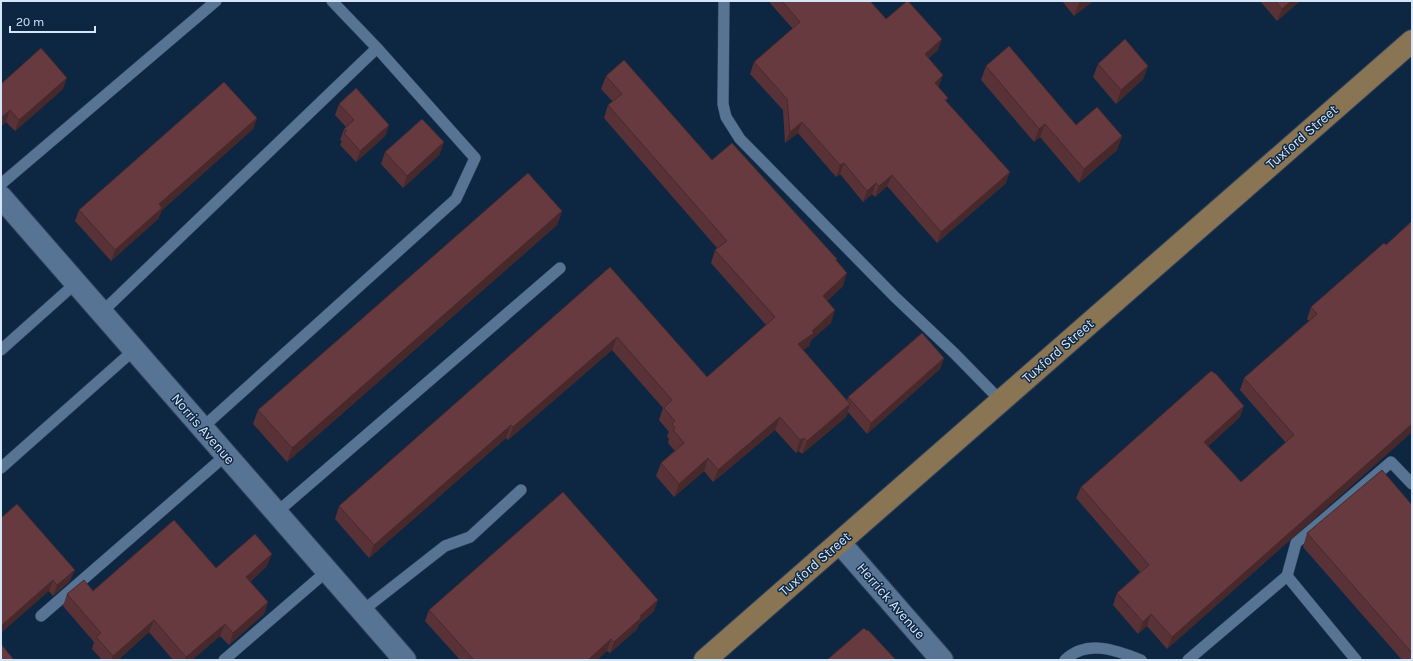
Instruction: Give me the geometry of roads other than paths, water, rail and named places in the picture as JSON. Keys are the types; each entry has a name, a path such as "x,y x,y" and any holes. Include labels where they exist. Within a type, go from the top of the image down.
{"main road":[{"name":"Tuxford Street","path":"705,660 1412,41"}],"street":[{"name":"Norris Avenue","path":"1,198 405,660"},
{"name":"Herrick Avenue","path":"840,543 942,660"}],"lane":[{"path":"1,184 216,1"},
{"path":"202,428 456,199 475,158 378,48 332,1"},
{"path":"724,1 723,104 732,128 740,139 895,297 954,353 1001,401"},
{"path":"102,312 378,48"},
{"path":"276,512 560,268"},
{"path":"1,350 76,283"},
{"path":"1,468 134,350"},
{"path":"42,616 226,455"},
{"path":"1188,660 1287,576 1296,543 1391,462 1412,484"},
{"path":"362,611 445,546 470,537 522,490"},
{"path":"224,660 327,571"},
{"path":"1287,576 1356,660"},
{"path":"1068,657 1097,647 1113,649 1141,660"}]}
